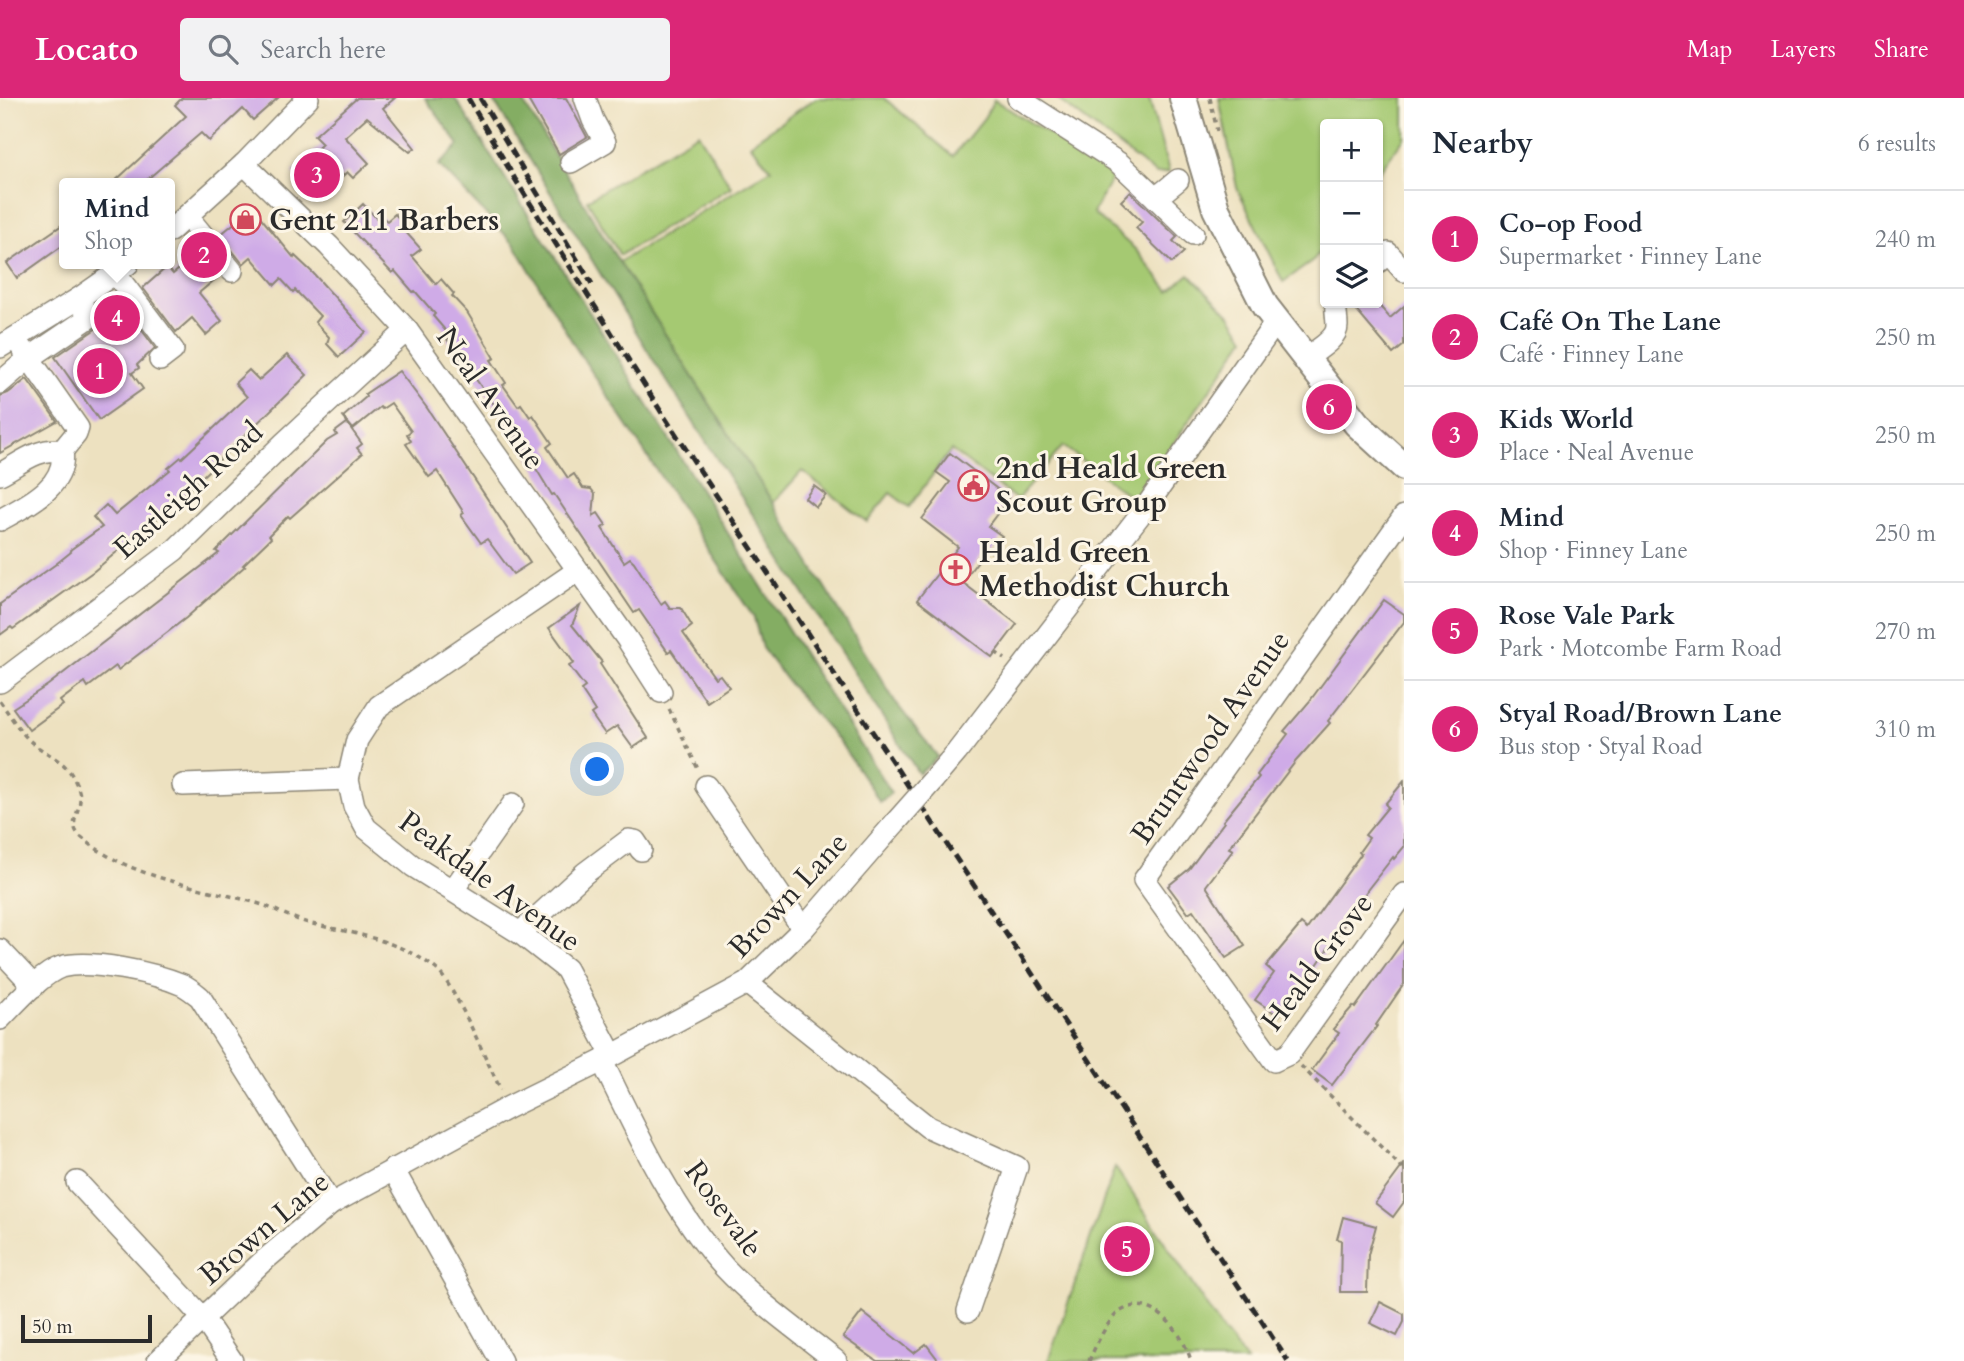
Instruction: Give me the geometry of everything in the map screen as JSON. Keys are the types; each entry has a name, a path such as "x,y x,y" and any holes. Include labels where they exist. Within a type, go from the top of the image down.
{"main road":[{"path":"1183,98 1216,209 1243,266 1276,322 1357,424 1404,467"}],"street":[{"path":"175,226 244,164 309,98"},
{"path":"570,162 605,142 585,98"},
{"path":"1017,98 1119,163 1194,234"},
{"name":"Neal Avenue","path":"244,164 329,246 407,330 627,639 661,692"},
{"path":"1156,198 1178,180"},
{"path":"187,216 232,271"},
{"path":"1383,258 1388,253 1404,271"},
{"path":"0,520 38,499 47,489 61,469 62,451 78,428 29,359 7,342 78,299 120,269"},
{"path":"122,269 173,350 160,360"},
{"path":"0,383 29,359 90,317 78,299"},
{"path":"1305,359 1335,335 1336,308"},
{"name":"Brown Lane","path":"158,1361 261,1263 331,1204 509,1107 747,983 803,929 957,752 1143,511 1276,322"},
{"name":"Eastleigh Road","path":"0,682 175,550 284,443 407,330"},
{"path":"0,474 38,453 50,449 62,451"},
{"name":"Bruntwood Avenue","path":"1282,1057 1144,880 1404,516"},
{"name":"Peakdale Avenue","path":"577,571 379,706 357,740 348,779 354,806 366,828 413,866 520,933 566,969 607,1058"},
{"path":"183,785 348,779"},
{"path":"706,786 803,929"},
{"path":"453,890 513,804"},
{"path":"520,933 585,873 629,839 635,841 641,850"},
{"name":"Heald Grove","path":"1282,1057 1404,894"},
{"path":"0,950 34,986"},
{"path":"0,1019 34,986 59,968 85,964 126,970 184,985 200,997 331,1204"},
{"path":"747,983 928,1127 1017,1167 968,1311"},
{"name":"Rosevale","path":"607,1058 640,1139 695,1231 726,1268 764,1304 836,1361"},
{"path":"393,1170 501,1361"},
{"path":"77,1182 202,1318 232,1361"}],"path":[{"path":"1210,98 1217,132"},
{"path":"995,652 1005,659"},
{"path":"661,692 706,786"},
{"path":"0,701 28,739 65,765 74,779 80,797 74,821 75,830 120,863 180,883 263,905 309,923 376,940 415,955 438,970 454,996 509,1107"},
{"path":"1282,1057 1404,1170"},
{"path":"1089,1361 1099,1339 1120,1311 1138,1305 1153,1311 1174,1327 1182,1336 1191,1361"}],"green space":[{"path":"425,98 455,98 891,793 880,802 841,744 762,648 754,618 576,348 515,245 439,165 459,145"},
{"path":"492,98 521,98 619,262 773,503 896,703 938,757 919,774 651,356"},
{"path":"816,98 884,98 953,156 984,118 994,100 1114,174 1093,213 1135,249 1169,291 1189,274 1230,315 1245,338 1135,500 1063,446 1017,500 951,450 909,507 890,493 867,522 802,471 773,503 619,262 771,169 750,144"},
{"path":"1056,98 1149,98 1169,172 1156,174"},
{"path":"1219,98 1404,98 1404,138 1383,166 1383,119 1320,119 1320,251 1313,261 1283,282 1237,188"},
{"path":"698,133 731,187 620,255 587,200"},
{"path":"1115,1167 1223,1331 1247,1361 1048,1361"}],"building":[{"path":"182,98 278,98 253,120 243,109 209,141 201,133 149,178 118,178 186,116 175,105"},
{"path":"357,98 395,98 383,108 415,148 410,152 367,117 345,137 369,163 353,178 347,172 318,199 293,172 322,144 314,136"},
{"path":"527,98 566,98 587,137 559,154"},
{"path":"1130,192 1177,237 1173,241 1184,252 1172,263 1136,228 1142,222 1121,201"},
{"path":"363,204 378,220 382,217 387,221 395,214 406,226 403,229 421,249 412,256 436,284 441,279 467,312 495,358 491,360 506,383 503,385 518,406 521,404 530,417 533,415 552,443 547,447 568,478 574,474 583,488 591,489 595,494 593,516 598,513 606,525 602,528 624,562 630,558 634,562 661,604 665,601 670,608 681,608 692,626 683,633 715,678 720,675 729,687 707,702 639,610 634,613 554,494 552,495 529,457 531,456 447,339 451,337 433,316 435,314 344,222"},
{"path":"253,208 294,258 295,256 313,273 366,332 339,357 327,344 329,337 315,322 320,316 295,290 293,292 281,279 275,285 251,257 243,264 220,235"},
{"path":"59,227 59,248 17,278 7,263"},
{"path":"200,252 219,276 199,293 222,321 206,335 192,318 176,332 143,288 165,269 173,274"},
{"path":"124,306 155,348 132,373 143,389 99,420 55,357"},
{"path":"1404,306 1404,345 1393,354 1354,308 1381,308 1390,318"},
{"path":"287,355 307,375 172,506 94,571 13,629 11,627 0,635 0,604 102,527 93,517 106,505 115,515 170,470 168,468 247,397 235,383 249,370 259,380"},
{"path":"399,371 427,408 530,563 513,574 487,539 481,543 461,515 464,513 437,471 429,477 406,444 411,441 407,434 411,431 391,403 382,409 380,407 353,429 343,417 366,397 365,394"},
{"path":"27,379 57,421 0,453 0,396"},
{"path":"347,423 362,444 357,448 362,454 290,518 288,516 269,535 271,538 243,565 245,566 186,618 118,670 116,666 88,687 85,682 60,701 63,705 29,730 13,708 48,685 219,553 216,551"},
{"name":"Heald Green Methodist Church","path":"950,453 1009,498 988,526 1002,536 991,552 987,549 962,582 1017,624 992,657 917,600 958,547 922,519 950,482 936,472"},
{"path":"814,486 826,495 816,507 805,498"},
{"path":"1384,600 1404,614 1404,622 1328,721 1330,723 1296,761 1229,848 1233,850 1206,886 1245,946 1226,958 1193,910 1188,913 1168,886 1189,869 1259,777 1257,775 1288,734 1284,731 1309,702"},
{"path":"580,606 572,625 602,662 600,664 648,738 633,748 617,726 605,734 591,714 595,711 581,690 585,687 569,666 574,663 549,628"},
{"path":"1404,781 1404,847 1368,889 1279,1016 1255,1000 1274,973 1266,966 1301,924 1307,929 1361,854 1359,852 1369,838 1365,835 1388,807 1385,804"},
{"path":"1404,940 1404,984 1377,1026 1332,1085 1312,1070 1339,1033 1333,1029 1353,1006 1355,1008"},
{"path":"1404,1164 1404,1202 1393,1217 1375,1203"},
{"path":"1343,1217 1376,1226 1368,1255 1367,1292 1340,1292 1341,1240 1337,1239"},
{"path":"1380,1302 1404,1314 1404,1322 1397,1336 1370,1323"},
{"path":"862,1312 914,1353 926,1344 939,1361 877,1361 843,1337"}],"railway":[{"path":"468,98 515,179 660,410 1288,1361"},
{"path":"480,98 592,284"}],"place":[{"name":"Kids World","path":"317,175"},
{"name":"Gent 211 Barbers","path":"246,220"},
{"name":"Café On The Lane","path":"204,255"},
{"name":"Mind","path":"117,318"},
{"name":"Co-op Food","path":"100,371"},
{"name":"Styal Road/Brown Lane","path":"1329,407"},
{"name":"2nd Heald Green Scout Group","path":"973,485"},
{"name":"Heald Green Methodist Church","path":"956,569"},
{"name":"Rose Vale Park","path":"1127,1249"}]}
